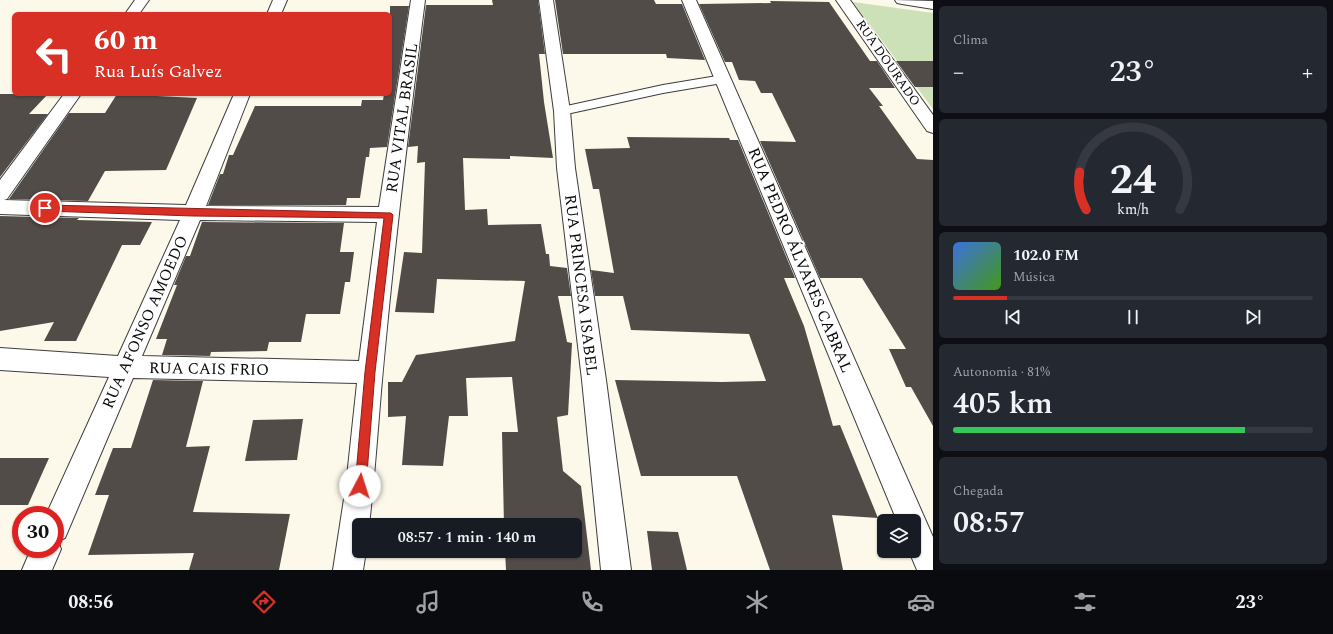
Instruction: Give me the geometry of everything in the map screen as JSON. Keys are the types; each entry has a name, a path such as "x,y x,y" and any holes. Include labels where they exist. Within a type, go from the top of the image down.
{"street":[{"path":"133,12 142,0"},
{"path":"275,12 280,0"},
{"name":"RUA VITAL BRASIL","path":"348,570 360,486 370,372 388,215 418,0"},
{"name":"RUA PRINCESA ISABEL","path":"546,0 562,111 566,168 594,380 616,570"},
{"name":"RUA PEDRO ÁLVARES CABRAL","path":"689,0 908,514"},
{"name":"RUA DOURADO","path":"843,0 933,127"},
{"path":"902,0 933,5"},
{"path":"0,194 72,96"},
{"name":"RUA AFONSO AMOEDO","path":"64,507 124,367 193,213 241,96"},
{"path":"0,207 193,213 388,215"},
{"name":"RUA CAIS FRIO","path":"0,359 124,367 370,372"},
{"path":"921,544 932,570"},
{"path":"37,570 42,558"}],"lane":[{"path":"562,111 663,89 723,79"}],"green space":[{"path":"853,2 933,13 933,109"}],"building":[{"path":"492,0 538,0 545,54 539,54 544,102 553,158 510,156 510,159 463,158 465,210 487,209 488,225 541,224 546,254 549,254 550,266 567,268 571,296 558,296 567,342 572,343 568,415 557,417 563,471 581,486 591,570 506,570 505,558 582,558 582,518 504,518 502,432 518,432 512,377 466,378 468,416 449,416 443,466 402,465 406,416 388,417 388,382 402,382 416,355 515,341 525,281 437,279 434,313 395,312 404,252 422,253 425,162 417,163 418,146 408,147 426,5 493,5"},
{"path":"555,0 654,0 656,4 682,4 705,60 667,58 666,54 563,54"},
{"path":"770,1 829,2 870,61 877,61 895,88 869,88 883,106 879,106 917,159 933,160 933,426 911,387 906,387 889,349 906,349 862,278 820,278 760,141 796,142 772,93 761,93 755,81 739,80 732,62 725,62 699,4 771,3"},
{"path":"390,6 409,6 387,147 370,148 369,157 366,157 360,198 347,198 346,205 208,205 220,174 223,174 229,155 233,155 255,106 361,106 362,100 383,100 384,96 392,96 392,12 390,12"},
{"path":"896,61 933,61 933,87 915,87"},
{"path":"0,94 12,94 12,96 46,96 29,114 48,114 0,177"},
{"path":"116,96 197,98 166,170 105,171 88,201 9,199 69,113 105,113"},
{"path":"627,137 729,138 730,140 738,140 795,278 784,278 804,326 833,426 840,425 877,516 877,518 832,515 843,570 770,570 737,476 641,476 615,380 722,382 766,381 749,334 631,330 623,296 595,296 591,270 614,273 599,189 593,189 585,149 630,148"},
{"path":"0,216 152,222 140,245 122,245 76,341 44,341 54,322 0,331"},
{"path":"202,222 344,223 340,252 354,252 350,282 345,282 340,314 306,314 301,342 269,342 267,351 211,352 210,356 162,355 167,339 156,339 177,285 174,285 186,256 190,256"},
{"path":"153,380 203,381 186,447 210,446 193,512 290,514 279,570 189,570 194,553 88,555 109,495 95,495 113,448 131,448"},
{"path":"303,419 297,460 245,461 253,420"},
{"path":"0,458 49,458 28,505 0,505"},
{"path":"647,531 678,532 687,570 652,570"}],"route":[{"path":"45,208 193,213 388,215 370,372 360,486"}]}
